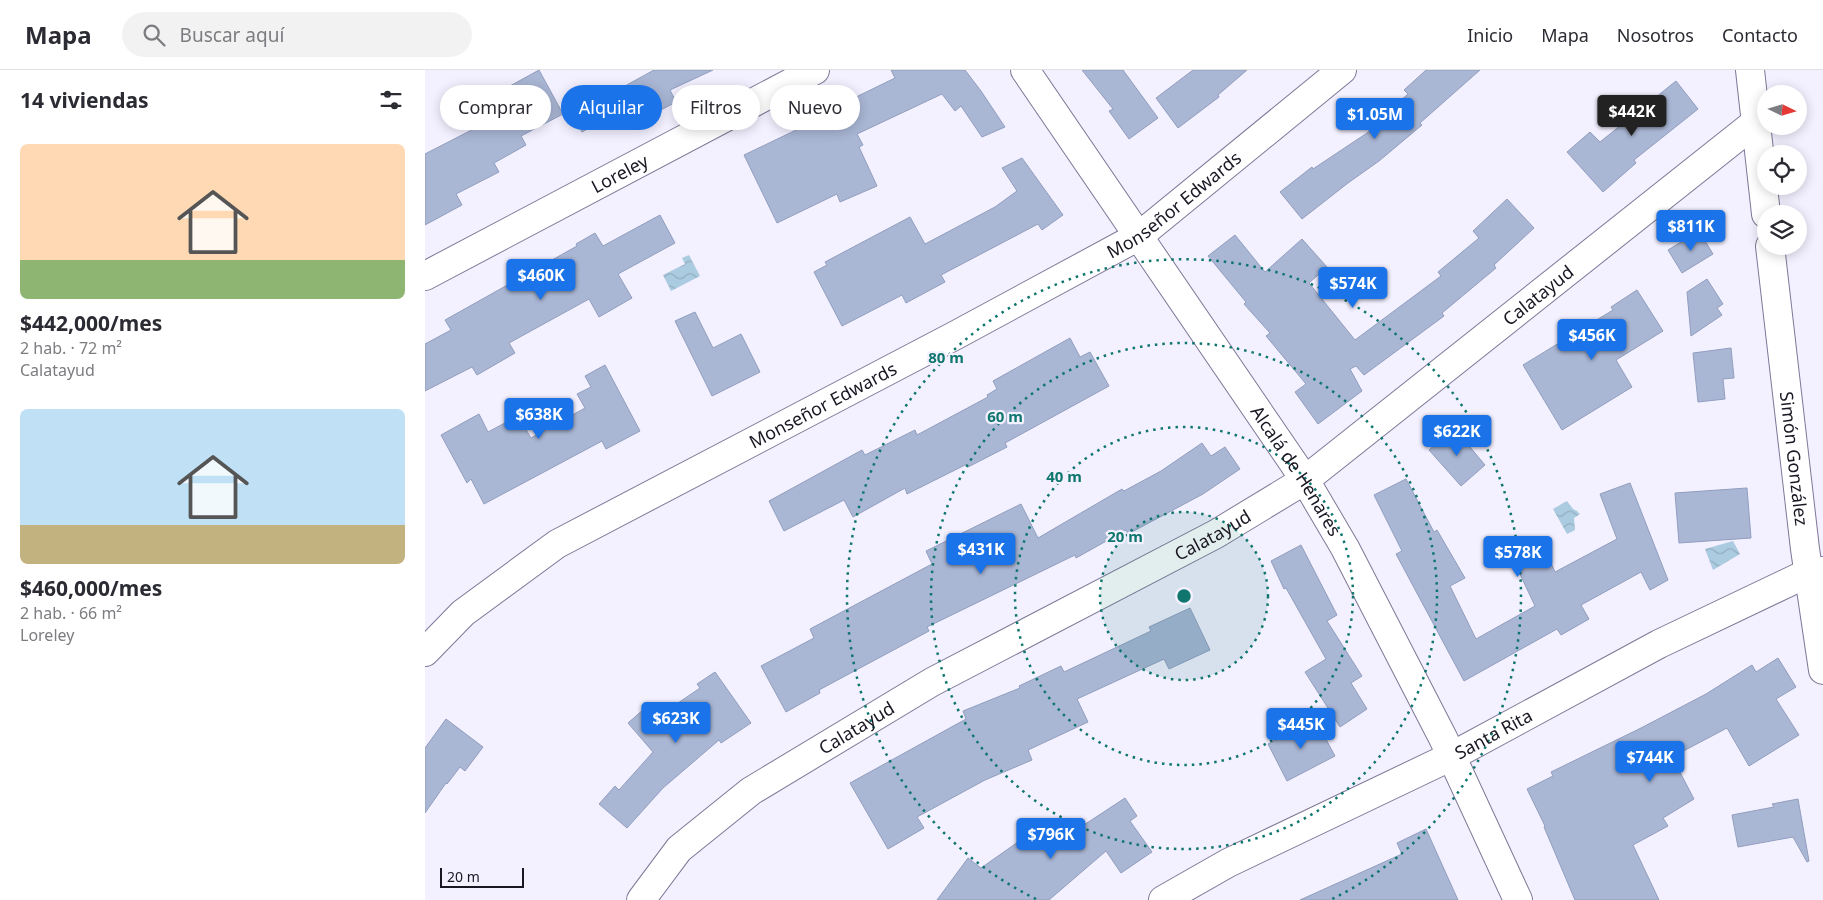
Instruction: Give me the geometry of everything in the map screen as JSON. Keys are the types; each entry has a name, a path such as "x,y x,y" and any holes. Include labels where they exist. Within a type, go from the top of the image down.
{"street":[{"name":"Loreley","path":"425,276 815,70"},
{"name":"Alcalá de Henares","path":"1025,70 1305,480 1345,548 1452,756 1519,900"},
{"name":"Monseñor Edwards","path":"425,652 463,613 557,544 957,335 1139,236 1342,70"},
{"path":"1750,70 1766,205"},
{"name":"Calatayud","path":"641,900 679,849 751,791 932,682 1216,534 1305,480 1756,122"},
{"name":"Simón González","path":"1771,255 1816,572 1823,670"},
{"name":"Santa Rita","path":"1163,900 1228,863 1452,756 1659,644 1816,572"}],"water":[{"path":"689,255 700,276 671,291 663,275 685,264 682,258"},
{"path":"1567,501 1580,514 1574,518 1575,530 1567,534 1553,509"},
{"path":"1733,541 1740,554 1713,570 1705,549"}],"building":[{"path":"539,70 547,85 512,85"},
{"path":"654,70 713,70 681,85 672,85 672,89 670,90 672,104 662,109 662,85 627,85"},
{"path":"891,70 965,70 1005,127 982,137 961,106 955,111 942,94 857,134 863,145 859,147 877,186 840,202 837,194 777,223 744,155 796,130 860,130 860,95 895,78"},
{"path":"1082,70 1123,70 1158,118 1129,139 1109,111 1113,109"},
{"path":"1193,70 1247,70 1218,95 1219,97 1178,128 1156,98"},
{"path":"1426,70 1480,70 1420,123 1422,125 1379,161 1302,219 1280,192 1312,167 1313,169 1376,127 1374,124 1408,94 1404,90"},
{"path":"1676,81 1698,109 1634,160 1636,163 1603,192 1567,152 1590,132 1600,142"},
{"path":"551,92 561,110 561,115 551,120"},
{"path":"472,130 532,130 521,136 526,145 494,163 499,172 456,194 462,205 425,225 425,154"},
{"path":"1022,158 1063,215 1042,230 1038,224 941,275 945,282 906,303 902,295 842,326 814,272 827,265 825,262 910,217 925,244 995,207 1017,191 1002,168"},
{"path":"1507,199 1534,228 1494,265 1496,268 1442,313 1444,316 1364,375 1356,366 1350,369 1362,391 1318,424 1295,392 1306,384 1266,336 1270,333 1244,304 1246,302 1208,256 1235,235 1265,272 1302,239 1327,267 1309,283 1355,340 1441,276 1438,272 1479,238 1473,231"},
{"path":"660,215 675,243 618,274 632,298 599,317 589,299 509,343 515,353 477,375 472,367 425,391 425,344 451,330 445,320 577,246 576,244 595,233 603,246"},
{"path":"1699,231 1713,254 1682,273 1668,250"},
{"path":"1707,279 1723,304 1717,308 1722,315 1691,336 1687,292"},
{"path":"1637,290 1663,331 1616,360 1632,387 1562,430 1523,365 1613,310 1611,307"},
{"path":"695,312 713,348 741,334 760,372 712,396 675,321"},
{"path":"1070,338 1080,357 1090,352 1109,386 1005,443 1007,447 968,467 967,464 907,494 905,488 853,517 844,500 784,531 769,501 862,450 865,455 915,430 917,435 988,397 987,395 997,389 993,381"},
{"path":"1731,348 1734,378 1723,379 1725,399 1698,402 1693,353"},
{"path":"605,365 640,431 606,449 602,441 484,504 471,479 467,483 441,435 479,414 488,432 518,416 531,438 585,408 577,394 591,387 585,376"},
{"path":"1454,428 1485,465 1461,486 1429,450"},
{"path":"1202,443 1211,456 1225,447 1240,469 1203,494 1128,534 1126,530 1076,558 1075,555 927,627 929,631 819,690 820,693 786,712 761,666 814,638 810,629 932,564 926,551 1021,504 1038,538 1122,489 1124,491 1161,471"},
{"path":"1406,479 1434,532 1437,530 1465,578 1450,586 1476,639 1535,606 1518,570 1548,556 1555,572 1617,539 1600,494 1630,483 1668,580 1650,590 1641,572 1581,605 1589,619 1561,635 1557,629 1464,681 1396,554 1402,551 1374,495"},
{"path":"1747,488 1751,538 1679,543 1675,493"},
{"path":"1301,545 1337,615 1327,621 1362,676 1351,683 1367,709 1340,727 1305,672 1326,659 1286,588 1284,589 1271,561"},
{"path":"1190,608 1210,650 1169,669 1164,659 1077,699 1088,722 1028,750 1032,760 985,780 917,817 924,828 888,849 850,783 966,719 963,711 1020,688 1019,686 1061,666 1064,672 1151,631 1149,627"},
{"path":"1778,658 1796,687 1776,699 1799,735 1749,766 1727,728 1672,757 1694,799 1663,818 1668,826 1633,845 1659,900 1575,900 1545,826 1527,789 1553,776 1551,772 1706,694 1752,665 1756,672"},
{"path":"715,672 751,723 721,743 719,740 663,788 627,828 599,804 615,786 619,790 653,752 628,723 652,702 662,714 700,688 697,684"},
{"path":"446,719 483,747 465,771 460,767 425,813 425,748"},
{"path":"1315,719 1335,756 1287,781 1268,744"},
{"path":"1125,798 1137,816 1130,821 1152,852 1121,873 1106,851 1049,900 937,900 968,858 981,868 1048,821 1061,840"},
{"path":"1798,799 1809,861 1807,862 1793,837 1738,847 1732,815 1774,807 1772,804"},
{"path":"1426,829 1458,900 1300,900 1402,854 1397,843"}]}
